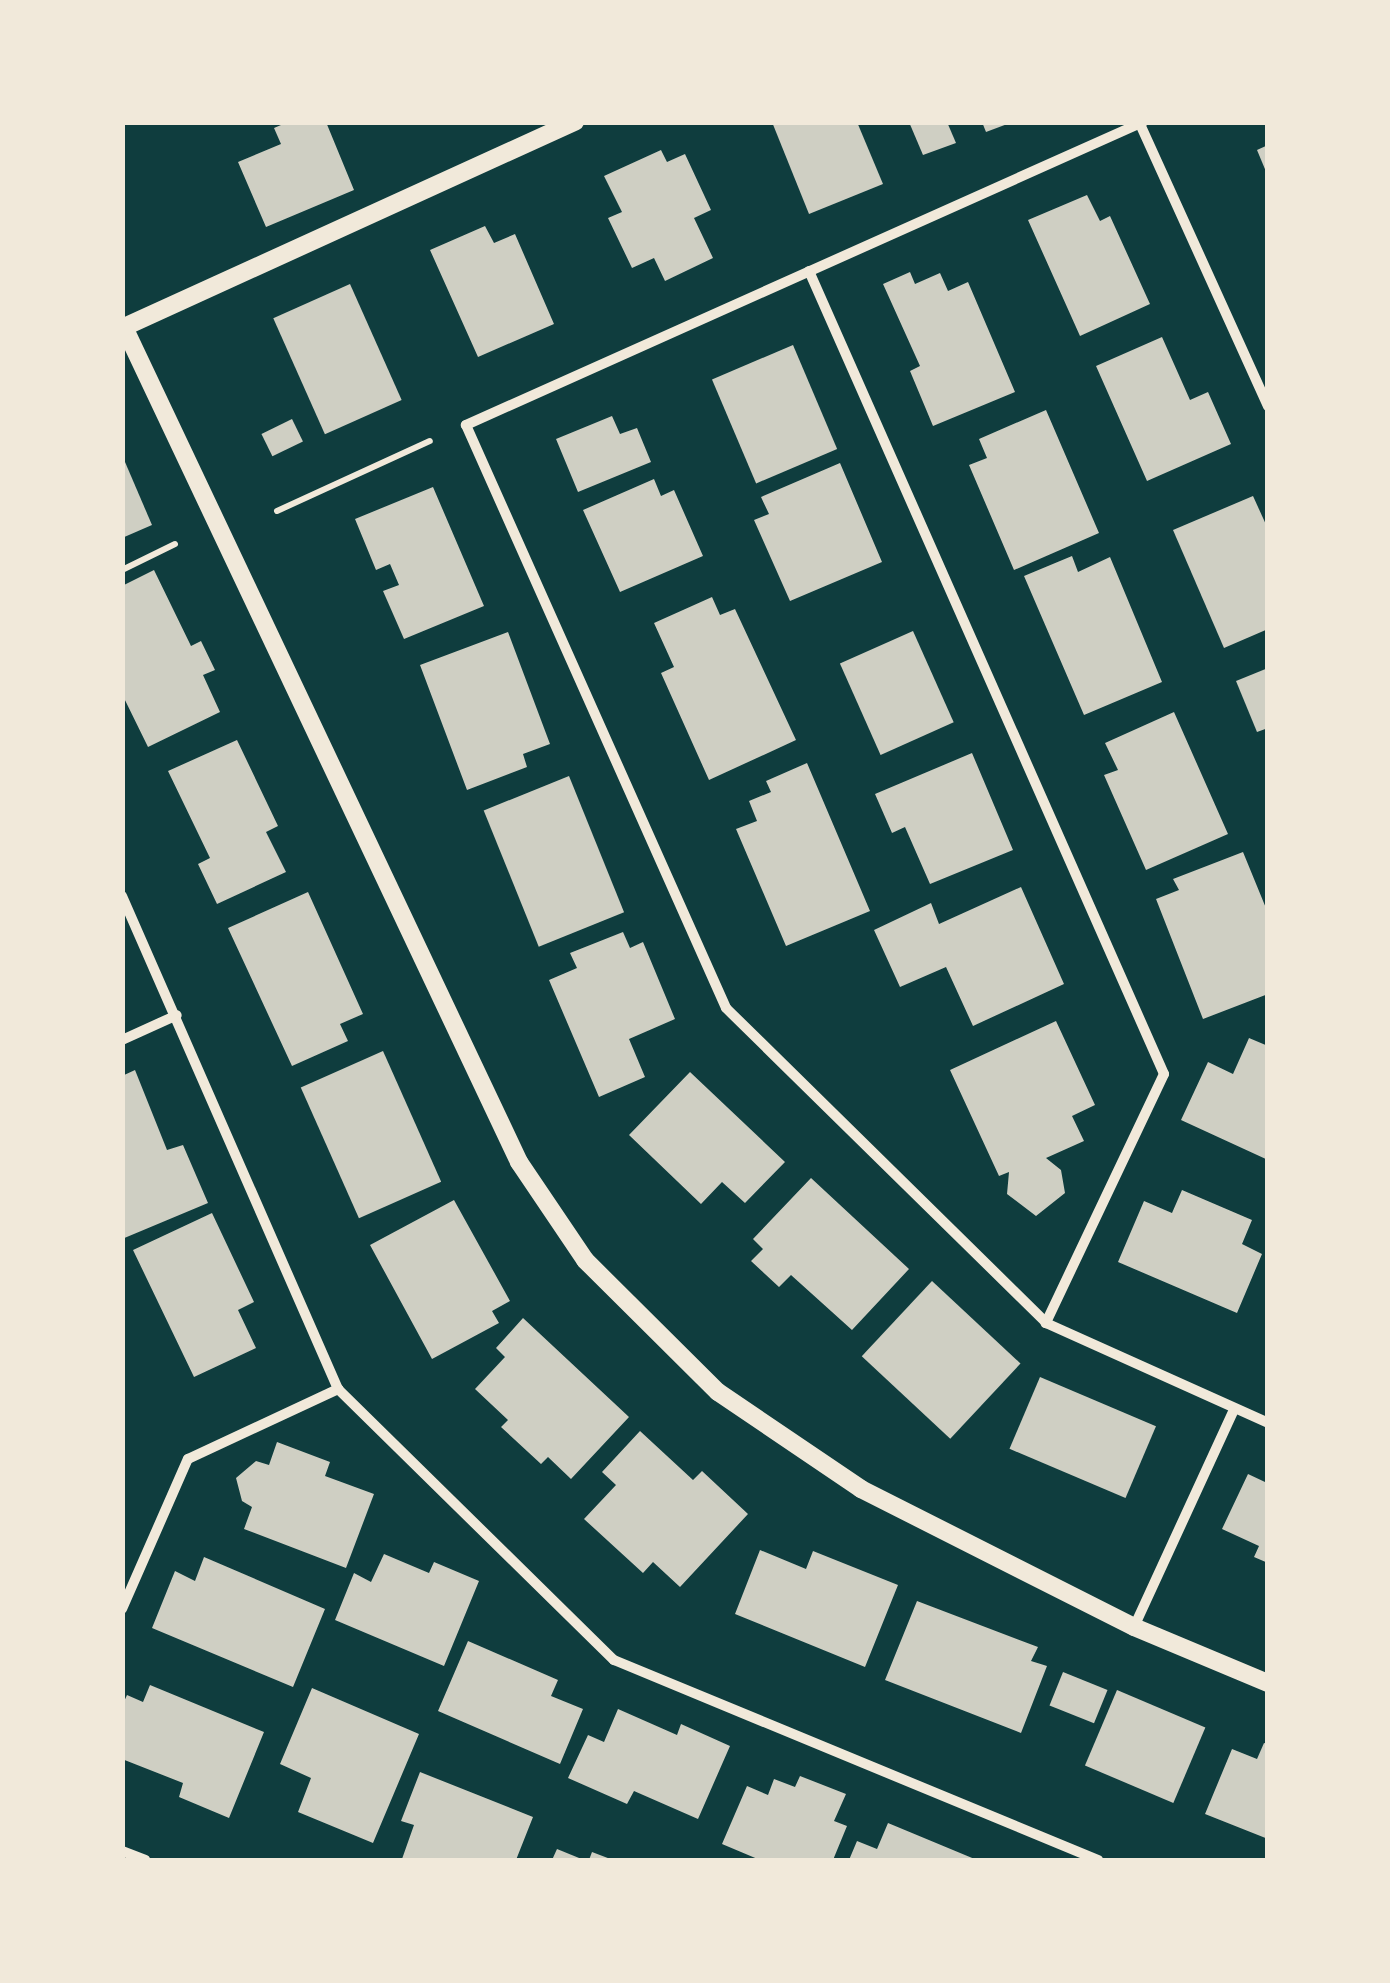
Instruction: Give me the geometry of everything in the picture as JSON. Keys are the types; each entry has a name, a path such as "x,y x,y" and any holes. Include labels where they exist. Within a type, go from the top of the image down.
{"street":[{"path":"575,122 123,327 518,1162 586,1260 718,1392 861,1489 1134,1627 1268,1683"},
{"path":"1268,406 1142,123 466,425 726,1008 1046,1323 1268,1423"},
{"path":"809,270 1164,1074 1046,1323"},
{"path":"122,896 338,1389 614,1660 1098,1860"},
{"path":"122,1040 177,1015"},
{"path":"122,1609 188,1459 338,1389"},
{"path":"1134,1627 1234,1410"},
{"path":"122,1851 145,1860"}],"path":[{"path":"276,511 466,425"},
{"path":"122,570 186,538"}],"building":[{"path":"288,122 326,122 354,190 266,227 238,162 281,144 274,128"},
{"path":"772,122 857,122 883,184 809,214"},
{"path":"909,122 947,122 956,143 923,155"},
{"path":"982,122 1010,122 1010,123 986,132"},
{"path":"1268,145 1268,174 1267,174 1257,150"},
{"path":"661,150 667,162 685,154 711,210 694,218 713,258 665,281 654,258 632,268 608,218 622,212 604,176"},
{"path":"1087,195 1100,221 1110,216 1150,304 1080,336 1028,220"},
{"path":"485,226 494,243 515,234 554,324 478,357 430,250"},
{"path":"910,272 915,284 940,273 948,291 968,282 1015,392 933,426 910,371 920,366 883,284"},
{"path":"350,284 402,400 325,434 273,318"},
{"path":"1162,337 1190,400 1208,392 1231,444 1147,481 1096,366"},
{"path":"793,345 837,449 756,483 712,379"},
{"path":"1046,410 1099,533 1014,570 969,465 987,458 979,439"},
{"path":"612,416 620,434 637,428 651,462 578,492 556,439"},
{"path":"292,419 303,441 272,456 261,434"},
{"path":"122,455 152,525 122,538"},
{"path":"840,463 882,562 790,601 754,520 769,514 761,497"},
{"path":"654,479 661,496 674,490 703,556 620,592 583,510"},
{"path":"433,487 484,606 404,639 383,591 399,585 390,564 376,570 355,519"},
{"path":"1253,496 1268,529 1268,629 1224,648 1173,530"},
{"path":"1072,556 1078,572 1110,557 1162,682 1084,715 1024,576"},
{"path":"154,570 191,646 201,641 215,670 203,675 220,712 148,747 122,694 122,586"},
{"path":"712,597 720,615 735,609 796,740 709,780 661,673 674,667 654,623"},
{"path":"913,631 954,722 881,755 840,664"},
{"path":"508,632 550,744 523,754 527,767 467,790 420,665"},
{"path":"1268,668 1268,728 1257,732 1236,681"},
{"path":"1174,712 1228,834 1146,870 1104,775 1118,770 1105,743"},
{"path":"237,740 278,826 266,832 286,872 217,904 198,864 210,858 168,771"},
{"path":"972,753 1013,850 930,884 905,827 892,833 875,794"},
{"path":"807,763 870,911 786,946 736,829 757,821 749,801 771,792 766,781"},
{"path":"569,776 624,912 539,947 484,810"},
{"path":"1243,852 1268,913 1268,994 1203,1019 1156,899 1179,890 1173,879"},
{"path":"1021,887 1064,984 973,1026 946,967 900,987 874,930 931,903 939,924"},
{"path":"308,892 363,1014 340,1024 348,1041 292,1066 228,928"},
{"path":"623,932 630,948 643,942 675,1019 629,1039 645,1077 599,1097 549,980 577,968 570,953"},
{"path":"1056,1021 1095,1105 1072,1116 1084,1141 1046,1158 1061,1170 1065,1193 1036,1216 1007,1194 1009,1172 999,1176 950,1070"},
{"path":"1249,1038 1268,1046 1268,1160 1181,1120 1208,1062 1233,1074"},
{"path":"383,1051 441,1182 359,1218 301,1088"},
{"path":"135,1070 167,1150 183,1145 208,1203 122,1239 122,1076"},
{"path":"690,1072 785,1162 745,1203 722,1182 701,1204 629,1135"},
{"path":"811,1178 909,1269 852,1330 791,1275 779,1287 751,1261 763,1249 753,1239"},
{"path":"1182,1190 1252,1220 1242,1244 1262,1254 1237,1313 1118,1262 1144,1201 1172,1213"},
{"path":"454,1200 510,1301 492,1311 499,1323 432,1359 370,1245"},
{"path":"212,1213 254,1302 238,1310 256,1348 194,1377 133,1250"},
{"path":"932,1281 1020,1364 950,1439 862,1356"},
{"path":"523,1318 629,1417 571,1479 548,1457 541,1464 501,1427 508,1420 475,1389 505,1357 496,1348"},
{"path":"1040,1377 1156,1426 1126,1498 1010,1449"},
{"path":"640,1431 693,1480 702,1471 748,1514 680,1587 653,1562 643,1573 584,1519 616,1485 602,1472"},
{"path":"277,1442 330,1462 325,1476 374,1494 346,1568 244,1529 252,1507 242,1501 236,1478 256,1461 269,1465"},
{"path":"1248,1474 1265,1482 1268,1476 1268,1563 1254,1557 1259,1546 1222,1529"},
{"path":"760,1550 806,1569 813,1551 898,1585 865,1667 735,1614"},
{"path":"384,1554 429,1573 434,1562 479,1581 444,1666 335,1620 354,1573 371,1582"},
{"path":"204,1557 325,1609 293,1687 152,1628 175,1571 195,1581"},
{"path":"917,1601 1038,1647 1031,1661 1047,1666 1021,1733 885,1680"},
{"path":"468,1641 558,1680 551,1696 583,1709 560,1764 438,1711"},
{"path":"1063,1672 1108,1690 1094,1723 1050,1705"},
{"path":"150,1685 264,1732 229,1818 179,1797 183,1783 122,1759 122,1706 127,1695 143,1702"},
{"path":"312,1688 419,1734 373,1843 298,1812 311,1778 280,1764"},
{"path":"1117,1690 1205,1728 1173,1803 1085,1765"},
{"path":"618,1709 677,1735 681,1724 730,1746 698,1819 634,1791 627,1804 568,1778 588,1735 604,1742"},
{"path":"1264,1743 1268,1744 1268,1839 1205,1814 1232,1749 1257,1759"},
{"path":"420,1772 533,1817 516,1860 402,1859 414,1825 401,1821"},
{"path":"800,1776 846,1794 834,1821 847,1826 833,1860 760,1860 722,1844 747,1786 768,1795 774,1779 795,1787"},
{"path":"888,1823 977,1860 849,1860 857,1841 877,1849"},
{"path":"557,1849 584,1860 552,1860"},
{"path":"592,1852 613,1860 589,1860"}]}
